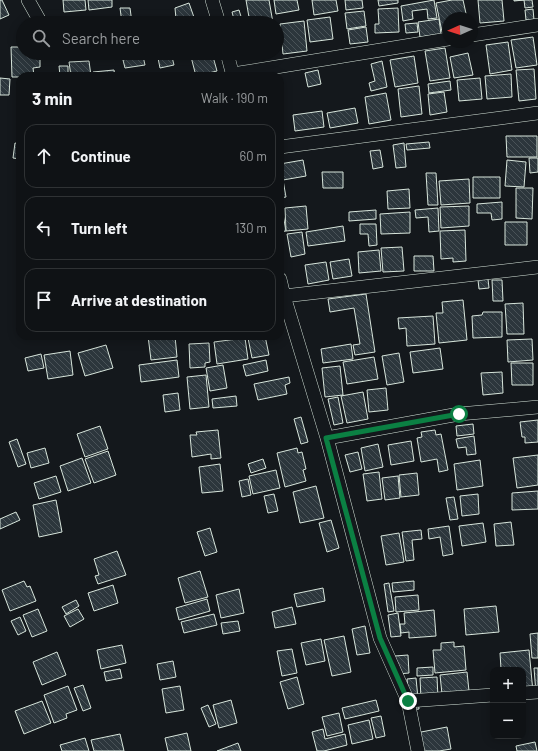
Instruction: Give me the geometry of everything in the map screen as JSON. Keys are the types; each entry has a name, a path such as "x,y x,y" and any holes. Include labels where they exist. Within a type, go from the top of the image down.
{"street":[{"path":"28,0 37,16"},
{"path":"212,0 217,16"},
{"path":"478,34 538,25"},
{"path":"251,72 442,40"},
{"path":"229,60 232,72"},
{"path":"284,147 538,113"},
{"path":"418,751 408,701 380,638 326,438 284,296 538,267"},
{"path":"326,438 459,414 538,407"},
{"path":"526,693 538,692"},
{"path":"408,701 490,695"}],"building":[{"path":"0,0 2,0 9,15 0,19"},
{"path":"63,0 85,0 86,10 64,12"},
{"path":"88,0 112,0 112,7 89,10"},
{"path":"246,0 269,0 272,16 249,16"},
{"path":"274,0 297,0 299,10 276,14"},
{"path":"312,0 336,0 338,11 314,15"},
{"path":"345,0 362,0 363,8 346,10"},
{"path":"378,0 398,0 398,3 379,6"},
{"path":"434,0 437,18 428,19 427,9 412,11 413,19 403,21 401,6"},
{"path":"452,0 463,0 466,12 442,12 442,32 436,3"},
{"path":"478,0 502,0 504,21 480,23"},
{"path":"524,0 532,0 533,7 525,8"},
{"path":"189,3 194,16 176,16 175,8"},
{"path":"120,8 130,8 131,16 121,16"},
{"path":"398,8 399,32 375,33 375,24 379,24 378,9"},
{"path":"533,9 534,20 526,20 525,10"},
{"path":"239,10 241,16 233,16 232,12"},
{"path":"364,11 366,26 347,29 345,13"},
{"path":"330,17 333,39 310,42 307,20"},
{"path":"439,19 441,34 420,37 418,22"},
{"path":"304,21 307,51 284,54 284,24"},
{"path":"417,23 418,32 406,33 405,24"},
{"path":"366,27 368,42 350,44 348,30"},
{"path":"533,37 537,65 516,68 511,40"},
{"path":"508,42 512,70 490,74 486,45"},
{"path":"11,47 16,47 16,60 40,60 40,67 33,68 34,72 16,72 16,77 12,77"},
{"path":"445,48 450,78 430,81 425,51"},
{"path":"468,53 473,75 454,78 450,57"},
{"path":"414,56 418,83 395,87 390,60"},
{"path":"123,60 144,60 145,65 125,68"},
{"path":"158,60 173,60 174,65 160,68"},
{"path":"192,60 214,60 217,71 195,72"},
{"path":"89,61 90,72 70,72 69,62"},
{"path":"382,61 387,87 371,91 369,83 375,81 371,64"},
{"path":"59,66 68,66 68,72 60,72"},
{"path":"534,69 536,99 519,101 516,70"},
{"path":"114,70 114,72 93,72"},
{"path":"318,70 321,84 308,87 305,73"},
{"path":"511,74 512,97 487,99 485,76"},
{"path":"0,78 10,79 9,95 0,95"},
{"path":"480,78 482,99 459,101 457,80"},
{"path":"450,81 451,90 429,93 428,84"},
{"path":"419,86 422,114 401,117 398,89"},
{"path":"444,92 447,112 430,115 428,94"},
{"path":"386,93 391,120 369,124 365,97"},
{"path":"355,108 358,123 330,128 327,113"},
{"path":"322,111 324,127 295,131 293,115"},
{"path":"506,136 537,136 537,157 507,157"},
{"path":"429,142 430,148 407,150 406,144"},
{"path":"15,143 16,158 13,158"},
{"path":"404,143 406,167 396,168 393,145"},
{"path":"380,150 383,167 373,169 370,151"},
{"path":"529,158 538,158 538,172 530,173"},
{"path":"303,160 306,176 284,180 284,163"},
{"path":"507,160 526,162 524,187 505,186"},
{"path":"322,172 343,172 343,188 323,188"},
{"path":"426,173 436,173 438,205 428,205"},
{"path":"473,177 500,177 500,198 473,198"},
{"path":"469,179 470,203 441,205 439,181"},
{"path":"284,186 286,197 284,197"},
{"path":"516,188 533,188 532,219 516,218"},
{"path":"409,189 410,208 388,209 387,191"},
{"path":"502,202 502,219 492,220 491,213 477,213 477,204"},
{"path":"306,206 308,229 286,231 285,208"},
{"path":"469,206 469,226 441,228 440,207"},
{"path":"438,208 439,231 429,232 428,217 416,218 415,210"},
{"path":"376,210 376,219 349,221 349,212"},
{"path":"410,212 410,233 381,234 380,214"},
{"path":"284,220 286,231 284,231"},
{"path":"505,222 527,222 527,245 505,245"},
{"path":"360,224 376,224 377,245 369,246 368,234 360,234"},
{"path":"343,226 345,241 308,246 306,232"},
{"path":"465,230 466,261 453,262 453,258 441,259 440,231"},
{"path":"302,232 305,254 291,257 287,234"},
{"path":"402,247 404,271 383,272 381,248"},
{"path":"379,250 381,271 359,273 358,252"},
{"path":"414,256 433,256 434,271 414,271"},
{"path":"349,259 352,276 333,279 330,262"},
{"path":"326,262 329,280 308,284 305,265"},
{"path":"488,279 489,288 479,289 478,280"},
{"path":"492,280 502,280 503,301 493,301"},
{"path":"366,294 375,352 355,355 353,345 360,344 354,308 330,312 328,299"},
{"path":"463,300 467,340 439,343 436,313 443,313 442,302"},
{"path":"523,303 524,334 507,334 505,304"},
{"path":"483,312 502,312 502,337 473,338 472,316 482,315"},
{"path":"433,316 435,344 407,346 406,328 399,329 398,318"},
{"path":"532,339 533,360 508,362 507,340"},
{"path":"148,340 175,340 177,357 151,360"},
{"path":"245,340 248,359 217,364 214,342"},
{"path":"248,340 266,340 269,355 252,358"},
{"path":"209,343 210,362 205,363 205,367 190,368 189,344"},
{"path":"351,344 353,359 323,363 321,349"},
{"path":"106,345 113,368 85,376 78,353"},
{"path":"440,348 443,369 413,373 410,352"},
{"path":"70,351 73,375 48,379 44,355"},
{"path":"399,353 404,382 387,385 382,356"},
{"path":"41,354 44,368 28,371 25,358"},
{"path":"374,357 378,379 347,384 343,362"},
{"path":"177,360 179,377 141,382 139,365"},
{"path":"266,360 268,371 246,376 243,365"},
{"path":"511,363 533,363 533,385 512,385"},
{"path":"223,365 227,388 210,391 206,368"},
{"path":"340,366 343,395 325,397 322,368"},
{"path":"502,372 503,393 483,395 481,373"},
{"path":"206,375 209,407 190,409 187,377"},
{"path":"289,377 290,383 285,385 287,394 258,400 254,384"},
{"path":"386,388 388,410 369,412 367,390"},
{"path":"363,392 368,419 347,423 341,396"},
{"path":"178,393 180,410 165,412 163,395"},
{"path":"236,396 237,406 213,408 212,399"},
{"path":"338,397 343,423 334,425 328,399"},
{"path":"301,417 308,442 301,444 294,419"},
{"path":"538,420 538,442 525,443 525,437 522,437 520,422"},
{"path":"473,424 474,434 457,436 456,426"},
{"path":"100,426 108,449 85,457 77,434"},
{"path":"218,430 221,458 211,459 211,454 192,457 190,435 197,435 196,432"},
{"path":"435,430 436,435 441,434 448,470 439,472 437,459 421,462 417,438 422,437 421,432"},
{"path":"474,436 476,454 467,455 466,447 458,448 456,439"},
{"path":"17,439 26,464 18,467 9,442"},
{"path":"411,441 414,461 391,465 388,445"},
{"path":"378,444 383,467 365,471 361,448"},
{"path":"45,448 49,463 31,468 27,453"},
{"path":"297,448 298,453 302,452 306,469 303,470 306,481 285,487 277,453"},
{"path":"108,451 116,475 94,483 85,459"},
{"path":"358,452 362,469 350,472 345,455"},
{"path":"538,455 538,485 517,488 513,458"},
{"path":"82,458 91,483 68,491 60,466"},
{"path":"263,459 266,468 251,473 248,464"},
{"path":"480,460 483,486 457,490 454,464"},
{"path":"220,464 223,491 202,493 199,467"},
{"path":"276,470 280,488 253,494 249,476"},
{"path":"379,472 382,499 367,501 363,474"},
{"path":"417,473 419,495 401,497 399,475"},
{"path":"56,476 61,492 39,499 34,483"},
{"path":"398,476 400,498 385,500 382,478"},
{"path":"248,479 251,495 242,497 239,481"},
{"path":"316,486 324,518 300,523 293,492"},
{"path":"538,491 538,509 512,510 512,493"},
{"path":"274,494 278,511 268,513 264,496"},
{"path":"478,494 479,514 462,516 460,496"},
{"path":"454,497 458,519 450,520 446,498"},
{"path":"56,500 62,532 39,537 33,505"},
{"path":"16,512 20,520 0,529 0,519"},
{"path":"331,520 339,548 327,552 319,523"},
{"path":"511,522 514,545 496,546 494,524"},
{"path":"483,523 486,542 462,546 459,526"},
{"path":"449,526 453,554 443,556 440,537 429,539 428,529"},
{"path":"210,528 217,552 205,556 197,532"},
{"path":"421,530 422,539 412,540 414,560 406,561 402,532"},
{"path":"399,533 404,562 386,565 381,536"},
{"path":"117,551 126,575 98,584 95,576 99,575 94,559"},
{"path":"200,571 208,597 185,603 178,578"},
{"path":"24,581 27,587 30,586 36,601 10,611 2,590"},
{"path":"414,581 414,590 393,592 392,583"},
{"path":"389,583 394,611 388,612 384,584"},
{"path":"113,585 118,603 94,611 88,593"},
{"path":"323,588 325,601 297,607 294,594"},
{"path":"239,589 244,613 221,618 216,595"},
{"path":"418,595 419,610 396,612 395,597"},
{"path":"207,599 210,611 179,620 176,608"},
{"path":"76,600 79,606 66,614 62,607"},
{"path":"496,606 499,632 466,635 464,609"},
{"path":"292,607 296,624 275,628 272,612"},
{"path":"38,609 47,631 32,637 23,615"},
{"path":"78,609 84,619 70,627 64,616"},
{"path":"434,610 436,636 409,638 409,632 401,633 400,624 405,624 404,613"},
{"path":"398,613 401,636 391,637 388,615"},
{"path":"214,614 217,625 184,633 181,622"},
{"path":"20,617 26,631 18,635 11,621"},
{"path":"238,621 240,631 223,634 221,623"},
{"path":"365,626 370,653 357,655 352,629"},
{"path":"538,633 538,658 532,658 530,634"},
{"path":"344,636 351,672 332,676 324,640"},
{"path":"321,639 325,661 306,665 301,643"},
{"path":"454,642 454,647 464,646 466,670 435,673 433,650 441,650 441,643"},
{"path":"122,645 126,663 101,669 97,650"},
{"path":"292,649 297,673 282,676 277,651"},
{"path":"529,650 533,692 526,693 526,667 501,667 500,653"},
{"path":"57,652 66,675 42,685 33,662"},
{"path":"408,655 409,673 397,674 395,656"},
{"path":"173,661 176,677 160,680 157,664"},
{"path":"433,667 433,675 417,676 417,668"},
{"path":"534,668 538,668 538,693 536,693"},
{"path":"120,669 122,678 106,681 104,672"},
{"path":"467,672 469,691 442,694 440,675"},
{"path":"297,677 304,704 288,709 280,682"},
{"path":"437,677 438,698 421,699 420,678"},
{"path":"416,678 419,709 410,710 407,679"},
{"path":"83,685 91,708 83,711 74,688"},
{"path":"68,686 77,710 66,714 67,718 54,723 44,695"},
{"path":"180,686 184,710 166,713 162,689"},
{"path":"231,700 237,723 219,728 213,705"},
{"path":"376,700 379,711 345,719 342,708"},
{"path":"42,701 51,723 24,734 15,711"},
{"path":"208,705 216,724 209,727 201,708"},
{"path":"339,713 343,732 327,736 322,717"},
{"path":"381,716 385,736 376,738 371,718"},
{"path":"369,720 373,739 352,744 348,725"},
{"path":"447,727 451,749 439,751 419,751 416,733"},
{"path":"323,729 325,739 345,734 347,745 324,751 317,751 312,732"},
{"path":"187,733 191,751 168,751 165,738"},
{"path":"120,734 124,751 94,751 91,740"},
{"path":"85,738 89,751 62,751 60,745"},
{"path":"535,742 537,751 517,751 516,746"},
{"path":"238,743 241,751 217,751"}],"route":[{"path":"408,701 380,638 326,438 459,414"}]}
